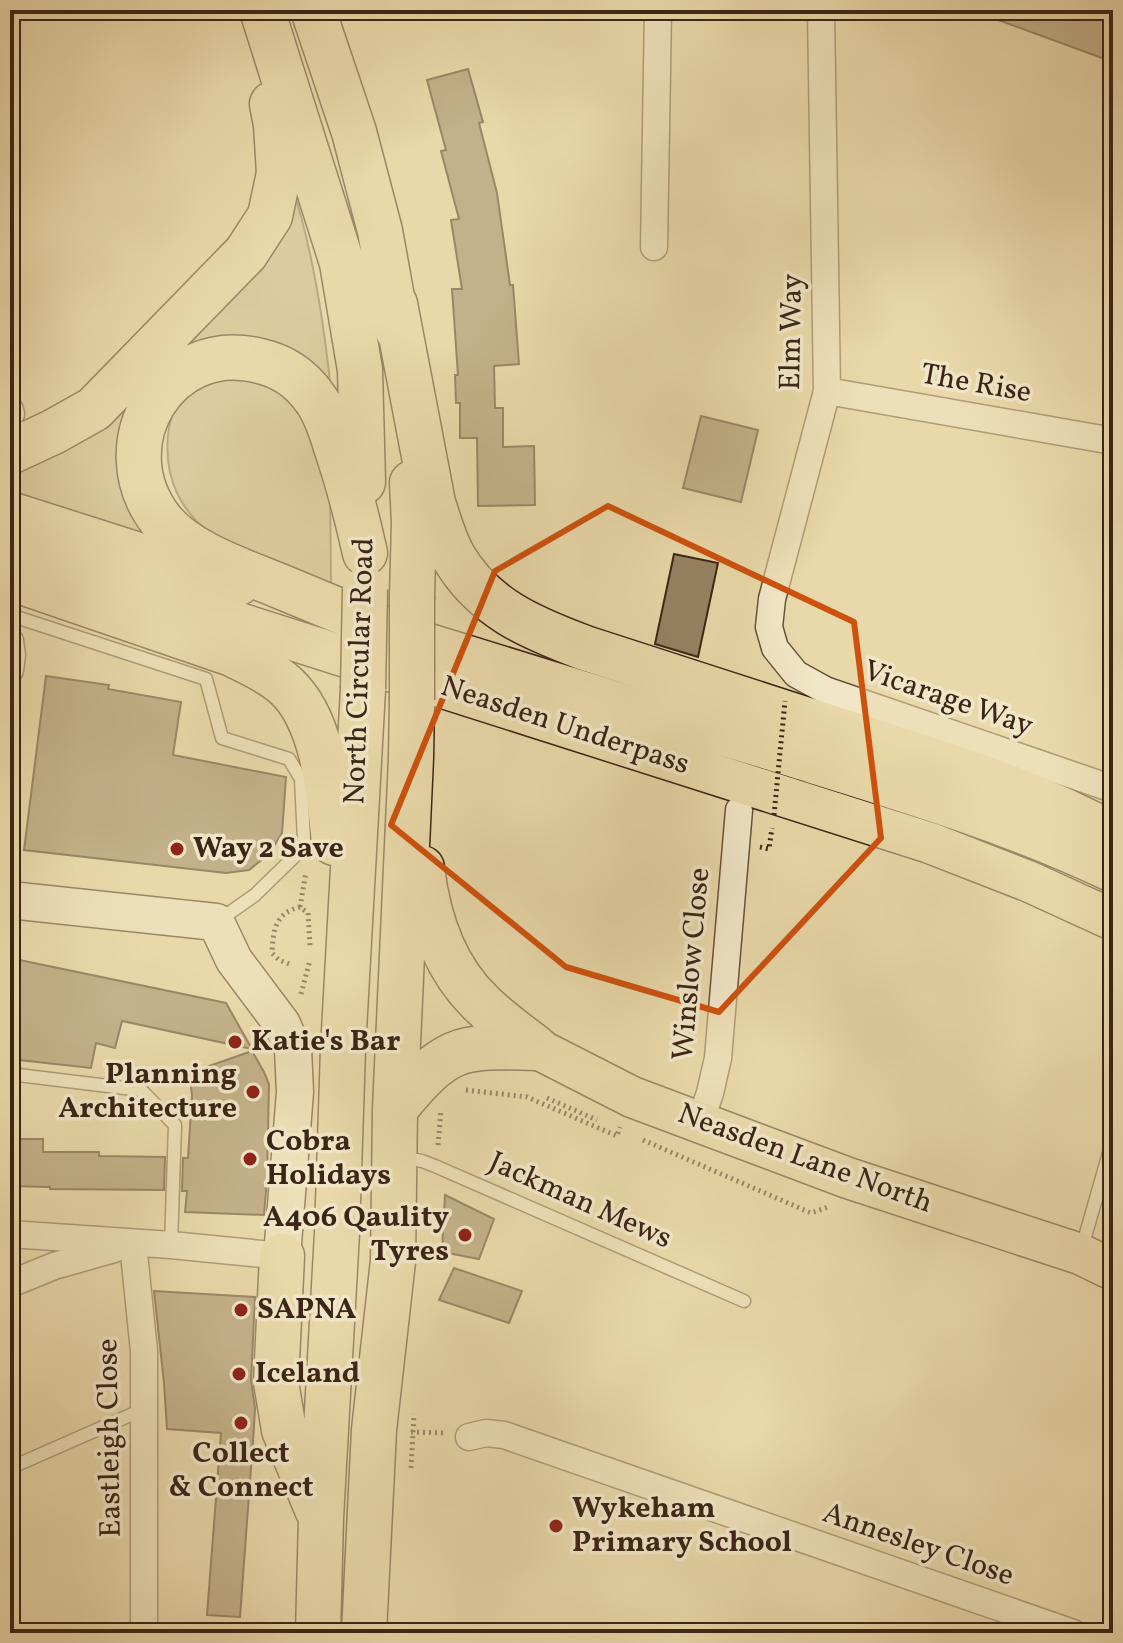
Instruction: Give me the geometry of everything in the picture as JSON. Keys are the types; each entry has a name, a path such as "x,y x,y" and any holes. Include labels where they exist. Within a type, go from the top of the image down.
{"highway":[{"path":"10,452 94,409 246,253 270,216 279,173 276,125 251,10"},
{"name":"North Circular Road","path":"262,10 342,263 360,370 365,571 363,689 343,1049 318,1633"},
{"name":"North Circular Road","path":"313,10 354,132 395,304 411,445 414,523 401,614 412,700 393,1156 393,1261 374,1430 364,1633"},
{"path":"395,304 433,503 441,527 453,556 476,588 504,611 540,632 585,648 932,760 1018,791 1113,835"},
{"path":"365,571 349,486 330,427 315,398 297,378 273,364 245,357 219,357 177,375 159,395 145,418 138,445 139,472 147,498 162,522 184,541 220,562 401,614"},
{"path":"10,578 232,654 264,670 287,687 302,707 313,730 329,797 339,892 343,1049"},
{"path":"411,758 424,883 439,943 452,968 483,1006 536,1048"},
{"path":"395,1109 419,1079 453,1054 492,1047 536,1048"},
{"path":"282,1256 276,1382 284,1430 321,1518"}],"main road":[{"name":"Neasden Underpass","path":"10,512 151,558 401,614 803,760 968,813 1113,872"},
{"name":"Neasden Underpass","path":"10,550 930,843 1030,882 1113,920"},
{"name":"Neasden Lane North","path":"536,1048 626,1113 700,1122 848,1178 1102,1259"}],"street":[{"path":"654,247 658,10"},
{"name":"Elm Way","path":"775,648 769,627 772,599 827,391 821,10"},
{"name":"The Rise","path":"827,391 1113,441"},
{"path":"10,641 10,670"},
{"name":"Vicarage Way","path":"775,648 796,674 825,690 1113,789"},
{"name":"Winslow Close","path":"700,1122 718,1058 739,810"},
{"path":"10,900 216,922 234,960 282,1024 293,1049 295,1092 282,1256 10,1234"},
{"path":"10,1284 54,1266 133,1244"},
{"name":"Eastleigh Close","path":"133,1244 144,1351 144,1633"},
{"name":"Annesley Close","path":"469,1437 486,1433 504,1435 1073,1633"}],"lane":[{"path":"10,615 206,679 222,738 289,759 301,779 304,840 299,852 255,895 216,922"},
{"path":"10,1074 141,1090 175,1125 171,1245"},
{"path":"1102,1259 1113,1139"},
{"name":"Jackman Mews","path":"393,1156 435,1166 744,1301"},
{"path":"10,1468 144,1409"}],"path":[{"path":"764,848 769,849 771,837 785,701"},
{"path":"300,907 305,882"},
{"path":"289,964 272,953 272,935 288,909 300,907 308,913 310,923 310,962 301,994"},
{"path":"455,1088 527,1097 617,1136 626,1113"},
{"path":"547,1098 626,1113 811,1213 834,1205"},
{"path":"438,1145 441,1104"},
{"path":"413,1432 442,1433"}],"highlighted area":[{"path":"608,506 854,622 881,838 719,1012 566,967 391,825 495,571"}],"shaded area":[{"path":"293,189 316,285 330,382 160,370 156,544 10,492 10,470"},
{"path":"241,370 296,394 330,481 331,583 216,537 192,516 177,493 170,469 168,442 172,416 178,404 195,387"}],"building":[{"path":"979,10 1080,10 1113,22 1113,62 979,13"},
{"path":"468,69 483,122 479,123 497,193 510,285 513,285 519,364 494,366 495,408 503,408 503,447 534,446 535,505 478,506 477,438 460,438 452,289 462,289 451,220 459,219 441,151 446,150 427,80"},
{"path":"701,416 758,430 741,502 683,488"},
{"path":"674,554 718,563 698,657 655,644"},
{"path":"46,676 109,685 108,689 181,702 173,755 286,777 282,833 269,854 249,870 226,873 24,850"},
{"path":"10,958 226,1003 252,1049 122,1021 115,1048 96,1043 91,1068 10,1059"},
{"path":"252,1051 269,1084 264,1215 185,1212 187,1191 182,1191 183,1158 188,1158 192,1095 189,1073"},
{"path":"10,1139 43,1139 43,1152 165,1157 164,1190 10,1186"},
{"name":"A406 Qaulity Tyres","path":"445,1195 494,1219 479,1259 442,1252"},
{"path":"454,1268 522,1291 509,1323 439,1300"},
{"path":"154,1291 255,1297 251,1381 255,1408 240,1617 207,1615 221,1433 167,1429"}],"place":[{"name":"Way 2 Save","path":"177,849"},
{"name":"Katie's Bar","path":"235,1042"},
{"name":"Planning Architecture","path":"253,1092"},
{"name":"Cobra Holidays","path":"250,1159"},
{"name":"A406 Qaulity Tyres","path":"465,1235"},
{"name":"SAPNA","path":"241,1310"},
{"name":"Iceland","path":"239,1374"},
{"name":"Collect & Connect","path":"241,1423"},
{"name":"Wykeham Primary School","path":"556,1526"}]}
